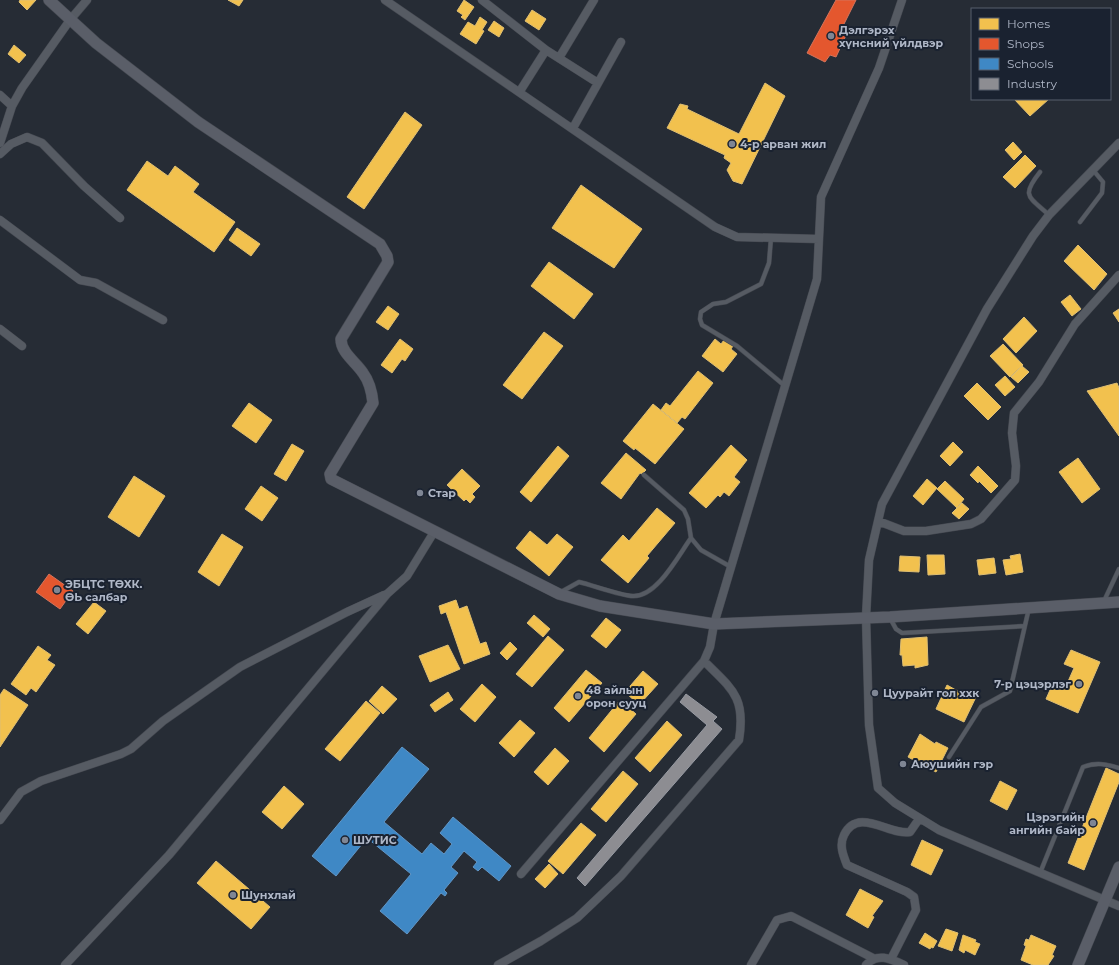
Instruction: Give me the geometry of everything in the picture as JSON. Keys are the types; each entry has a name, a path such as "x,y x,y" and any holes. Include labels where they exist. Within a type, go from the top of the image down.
{"street":[{"path":"49,0 116,59 198,122 267,170 309,195 380,244 387,256 388,262 343,336 341,345 364,373 372,394 373,403 330,474 330,478 559,594 600,606 714,624 890,617 1119,602"},
{"path":"0,143 12,106 22,88 70,20 87,0"},
{"path":"385,0 520,91 715,227 737,237 819,239"},
{"path":"482,0 546,50 598,83"},
{"path":"559,58 594,0"},
{"path":"521,874 704,661 710,647 714,624 817,279 821,197 879,68 902,0"},
{"path":"573,128 622,42"},
{"path":"520,91 546,50"},
{"path":"0,95 12,106"},
{"path":"0,154 11,144 27,137 42,143 84,186 120,218"},
{"path":"1119,143 1049,215 1033,236 987,309 882,504 869,560 866,617 869,725 878,788 919,819 940,830 1119,906"},
{"path":"0,220 80,280 96,283 163,320"},
{"path":"878,520 904,531 926,532 971,524 981,520 1015,480 1016,466 1012,433 1014,413 1039,382 1075,324 1118,278"},
{"path":"0,329 22,346"},
{"path":"64,965 169,855 387,594 407,576 434,532"},
{"path":"2,815 20,792 41,781 121,754 131,748 164,721 240,667 347,612 387,594"},
{"path":"498,965 541,941 577,918 621,876 739,740 743,720 740,704 730,688 704,661"},
{"path":"891,959 916,910 914,897 907,892 847,865 842,854 842,839 846,830 860,822 868,822 904,833 910,832 919,819"},
{"path":"1078,965 1119,867"},
{"path":"751,965 777,920 791,916 873,958 891,959 904,965"},
{"path":"866,965 873,958"}],"lane":[{"path":"1080,222 1102,193 1103,182 1092,170"},
{"path":"1040,172 1029,186 1028,193 1031,199 1049,215"},
{"path":"771,238 769,263 761,284 726,302 713,304 701,312 700,319 702,324 737,346 785,386"},
{"path":"644,476 684,510 688,519 691,538 701,550 731,567"},
{"path":"559,594 579,582 633,596 645,594 656,587 691,538"},
{"path":"1103,603 1119,569"},
{"path":"949,757 981,707 1010,691 1030,608"},
{"path":"890,617 896,629 902,633 1025,626"},
{"path":"1040,872 1083,766 1092,763 1107,764 1119,768"}],"building: Homes":[{"path":"20,0 36,0 27,10 19,2"},
{"path":"228,0 243,0 239,6"},
{"path":"464,0 474,7 465,20 461,17 463,15 457,11"},
{"path":"532,10 546,19 539,30 525,21"},
{"path":"480,17 487,22 482,30 484,31 476,44 460,34 468,22 475,26"},
{"path":"494,21 504,28 499,37 488,30"},
{"path":"14,45 26,55 19,63 8,54"},
{"name":"4-р арван жил","path":"765,83 785,96 742,184 733,181 727,170 731,163 724,158 725,155 667,128 680,104 688,106 687,109 739,134"},
{"path":"1015,100 1048,100 1030,116"},
{"path":"405,112 422,125 364,209 347,197"},
{"path":"1013,142 1022,152 1014,160 1005,150"},
{"path":"1025,155 1036,166 1015,188 1003,177"},
{"path":"147,161 168,176 175,166 199,184 193,192 235,222 214,252 127,190"},
{"path":"581,185 642,229 614,268 552,228"},
{"path":"237,228 260,244 251,256 229,240"},
{"path":"1078,245 1107,274 1094,290 1064,261"},
{"path":"549,262 593,294 574,319 531,286"},
{"path":"1070,295 1081,309 1072,316 1061,302"},
{"path":"388,306 399,314 388,330 376,322"},
{"path":"1119,309 1119,322 1113,313"},
{"path":"1024,317 1037,331 1016,353 1003,339"},
{"path":"544,332 563,346 522,399 503,385"},
{"path":"400,339 413,349 405,361 402,359 392,373 381,365"},
{"path":"715,339 721,344 724,340 733,346 731,349 737,354 723,372 702,356"},
{"path":"1003,344 1023,365 1010,377 990,356"},
{"path":"1022,366 1029,372 1018,383 1011,377"},
{"path":"698,371 713,383 685,419 682,417 677,423 661,410 666,403 670,406"},
{"path":"1005,376 1015,387 1005,396 995,385"},
{"path":"977,383 1001,407 988,420 964,396"},
{"path":"1117,383 1119,388 1119,436 1087,391"},
{"path":"249,403 272,420 256,443 232,426"},
{"path":"653,404 684,429 655,464 635,448 634,450 623,441"},
{"path":"953,442 963,452 950,466 940,456"},
{"path":"292,444 304,451 286,481 274,474"},
{"path":"731,445 747,460 734,477 740,482 729,496 724,492 720,497 718,495 706,508 689,493"},
{"path":"558,446 569,456 531,502 520,492"},
{"path":"626,453 646,470 642,474 640,473 621,499 601,483"},
{"path":"1078,458 1100,489 1082,503 1059,472"},
{"path":"978,466 998,486 991,493 979,481 978,483 970,475"},
{"path":"462,469 480,486 472,494 475,497 470,503 466,499 464,501 447,485"},
{"path":"134,476 165,496 139,537 108,517"},
{"path":"927,479 937,488 923,505 913,496"},
{"path":"945,481 964,499 957,508 937,489"},
{"path":"261,486 278,498 262,521 245,509"},
{"path":"962,503 969,509 959,519 952,513"},
{"path":"657,508 675,523 647,556 649,558 628,583 601,560 623,535 629,541"},
{"path":"530,531 547,545 557,534 573,547 549,576 516,548"},
{"path":"222,534 243,547 219,586 198,572"},
{"path":"1020,554 1023,572 1006,575 1003,560 1011,559 1010,556"},
{"path":"927,555 944,555 945,574 928,575"},
{"path":"900,556 920,557 919,572 899,571"},
{"path":"994,558 996,573 979,575 977,560"},
{"path":"456,600 459,609 467,606 480,644 486,642 490,654 464,664 446,612 441,614 439,606"},
{"path":"94,602 106,611 88,634 76,624"},
{"path":"534,615 550,629 543,637 527,623"},
{"path":"606,618 621,630 606,648 591,636"},
{"path":"548,636 564,650 532,687 516,674"},
{"path":"927,637 928,665 915,668 915,665 903,666 902,655 900,655 901,639"},
{"path":"510,642 517,649 507,660 500,653"},
{"path":"448,645 460,669 430,682 419,656"},
{"path":"38,646 51,655 47,660 55,665 36,692 31,688 26,695 11,684"},
{"name":"7-р цэцэрлэг","path":"1071,650 1100,662 1078,713 1046,699 1054,681 1066,686 1074,668 1064,664"},
{"name":"48 айлын орон сууц","path":"586,670 602,683 569,722 554,708"},
{"path":"643,671 658,684 639,705 625,692"},
{"path":"482,684 496,697 475,722 460,709"},
{"path":"947,685 963,694 964,692 976,697 964,722 936,709"},
{"path":"382,686 397,699 383,714 369,701"},
{"path":"4,689 28,705 0,747 0,695"},
{"path":"448,692 453,700 435,712 430,705"},
{"name":"48 айлын орон сууц","path":"620,700 636,714 604,752 589,738"},
{"path":"366,701 380,713 340,761 325,749"},
{"path":"520,720 535,733 514,757 499,743"},
{"path":"667,721 682,735 650,772 635,758"},
{"path":"920,734 935,744 936,742 948,748 936,772 908,757"},
{"path":"555,748 569,761 548,785 534,772"},
{"name":"Цэрэгийн ангийн байр","path":"1106,768 1119,774 1119,782 1084,870 1068,863"},
{"path":"623,771 638,784 606,822 591,809"},
{"path":"1000,781 1017,790 1007,810 990,801"},
{"path":"284,786 304,804 282,829 262,812"},
{"path":"581,823 596,835 563,874 548,861"},
{"path":"922,840 943,850 931,875 911,865"},
{"name":"Шунхлай","path":"216,861 270,907 251,929 197,883"},
{"path":"549,864 558,874 545,888 535,879"},
{"path":"860,889 883,901 872,916 874,917 868,928 846,915"},
{"path":"946,929 958,933 952,951 938,946"},
{"path":"925,933 937,941 933,948 931,947 930,949 919,943"},
{"path":"963,935 976,940 975,942 980,944 975,955 965,950 964,953 959,950"},
{"path":"1031,935 1056,946 1052,955 1054,956 1048,965 1033,965 1021,960 1026,946 1024,945 1026,939 1029,940"}],"building: Shops":[{"name":"Дэлгэрэх хүнсний үйлдвэр","path":"836,0 856,0 842,28 849,29 836,57 830,55 825,62 807,53"},
{"path":"49,574 73,591 60,609 36,592"}],"building: Schools":[{"name":"ШУТИС","path":"402,747 429,769 384,822 422,854 431,843 444,854 452,844 440,833 453,817 511,866 499,881 482,867 478,871 473,867 477,862 464,851 451,867 458,873 444,890 447,893 445,896 441,893 407,934 380,911 411,874 367,838 336,876 312,856"}],"building: Industry":[{"path":"686,694 717,717 713,721 722,729 585,886 577,878 707,725 680,702"}],"place":[{"name":"Дэлгэрэх хүнсний үйлдвэр","path":"831,36"},
{"name":"4-р арван жил","path":"732,144"},
{"name":"Стар","path":"420,493"},
{"name":"ЭБЦТС ТӨХК. ӨЬ салбар","path":"57,590"},
{"name":"7-р цэцэрлэг","path":"1079,684"},
{"name":"Цуурайт гол ххк","path":"875,693"},
{"name":"48 айлын орон сууц","path":"578,696"},
{"name":"Аюушийн гэр","path":"903,764"},
{"name":"Цэрэгийн ангийн байр","path":"1093,823"},
{"name":"ШУТИС","path":"345,840"},
{"name":"Шунхлай","path":"233,895"}]}
